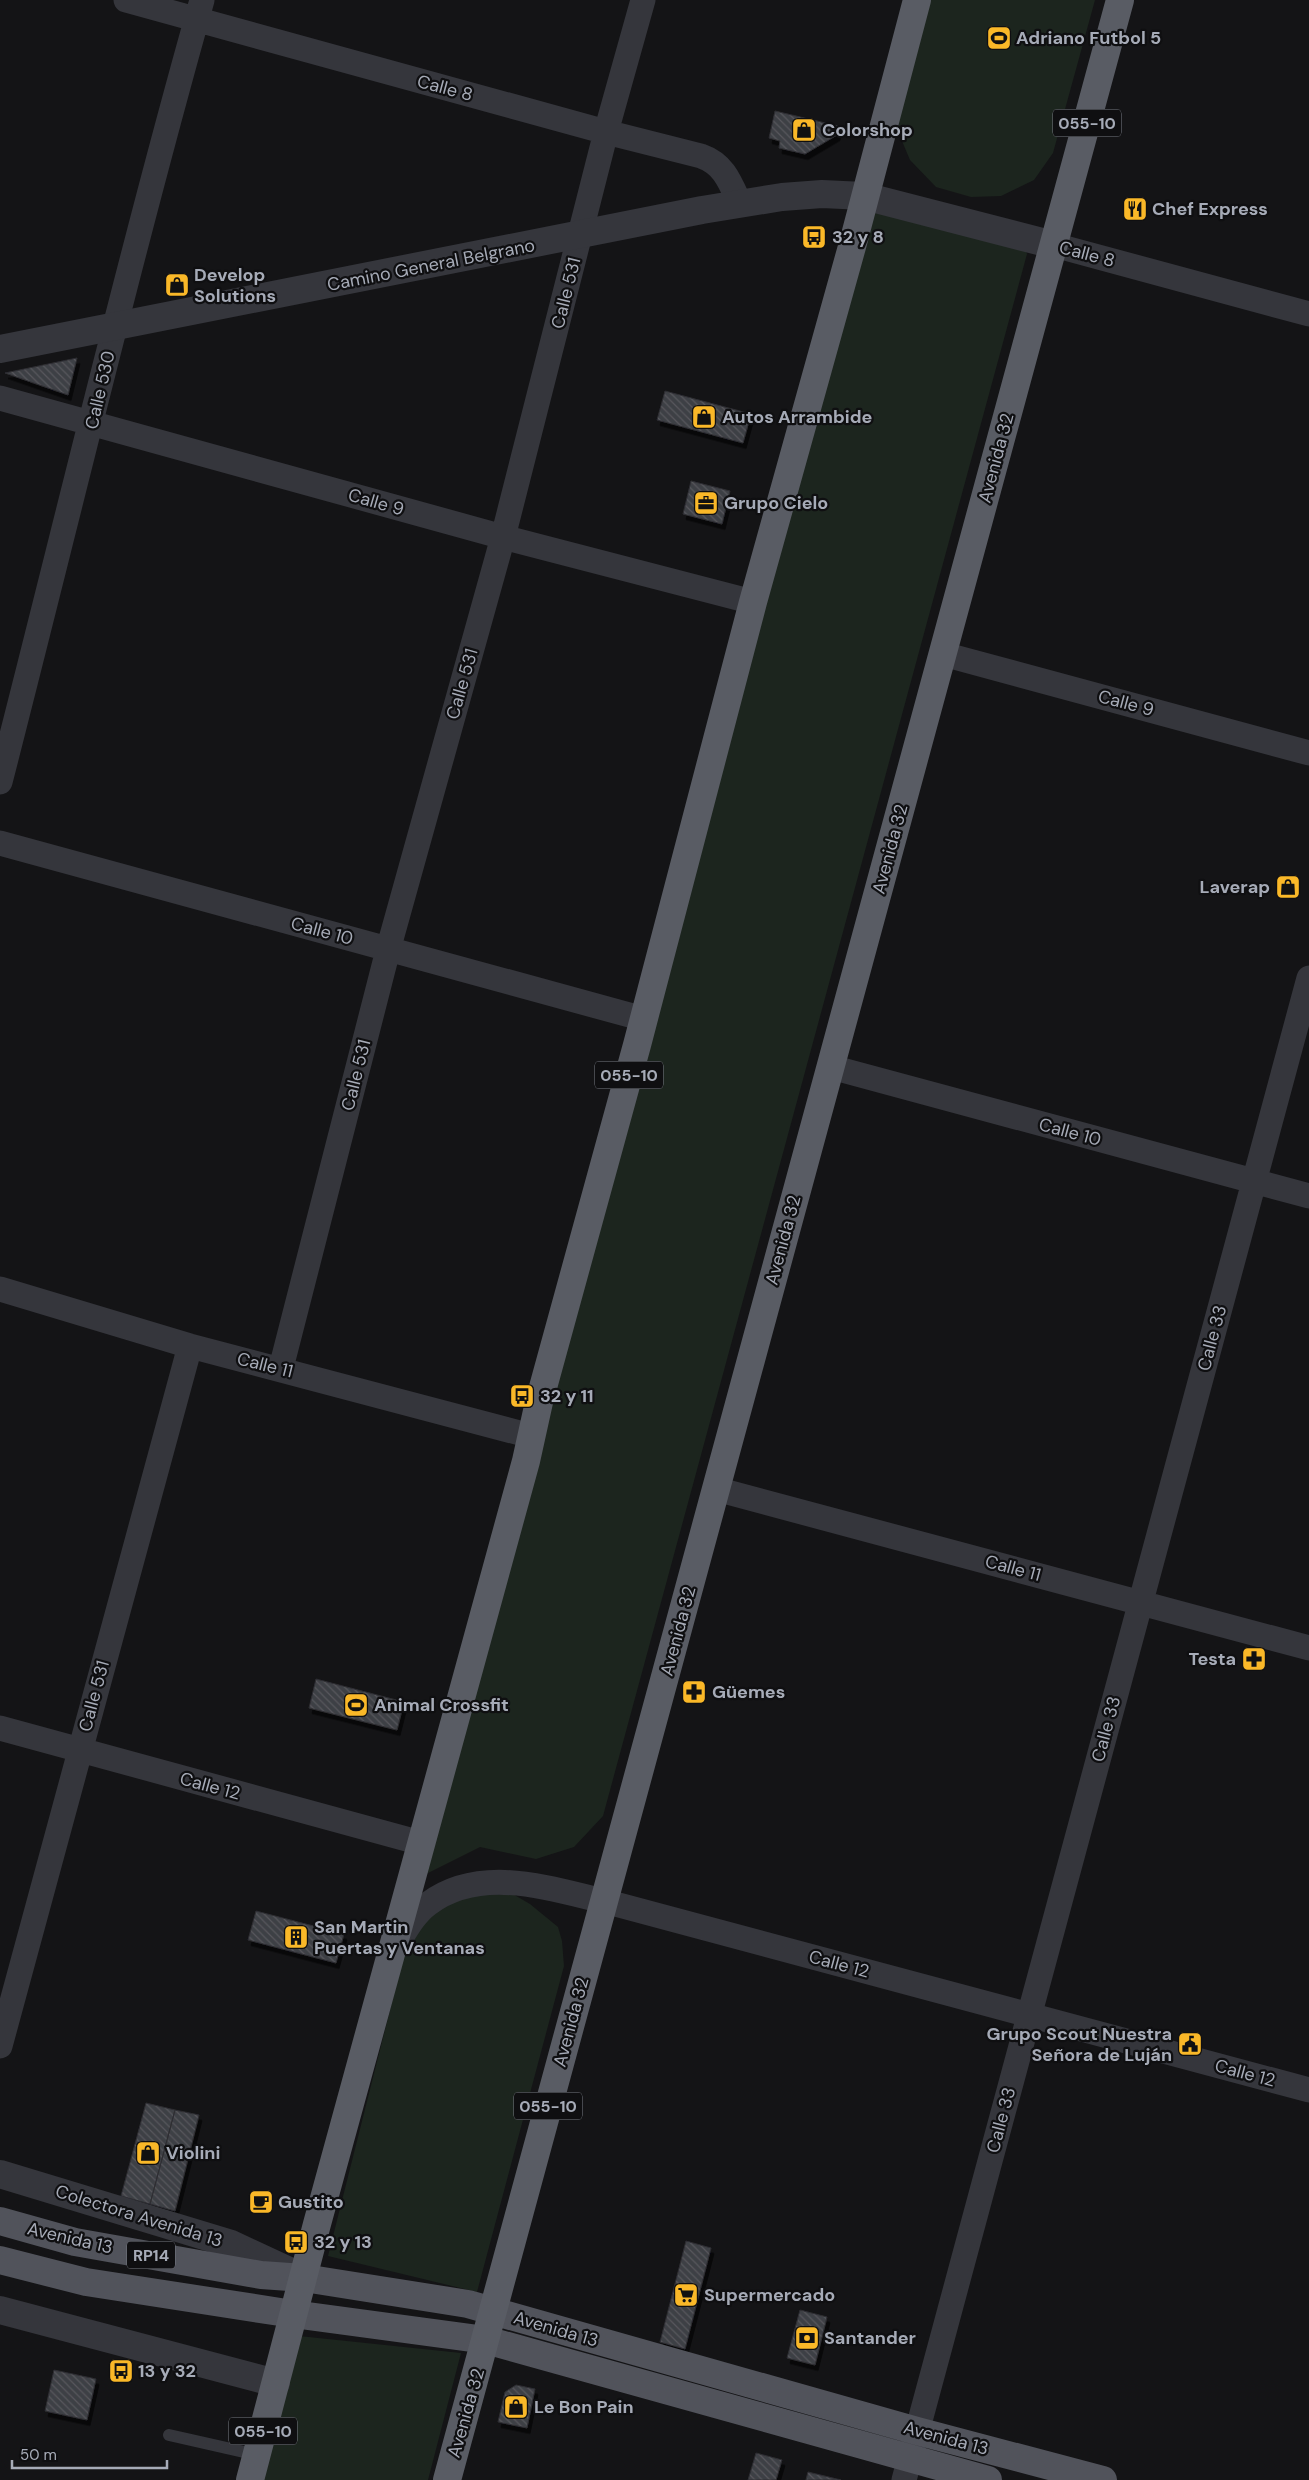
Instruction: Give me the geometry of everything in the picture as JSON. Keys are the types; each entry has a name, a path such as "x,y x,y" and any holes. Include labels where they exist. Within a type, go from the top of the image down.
{"highway":[{"name":"055-10","path":"254,2468 293,2314 532,1436 753,602 917,0"},
{"name":"Avenida 32","path":"447,2480 1120,0"}],"main road":[{"name":"Avenida 13","path":"0,2221 75,2242 261,2275 304,2278 468,2304 917,2431 1102,2480"},
{"name":"Avenida 13","path":"0,2260 86,2282 293,2314 486,2340 907,2469 988,2480"}],"street":[{"name":"Calle 8","path":"126,0 199,10 606,132 714,160 724,170 740,204"},
{"name":"Calle 531","path":"281,1368 388,950 503,537 606,132 643,0"},
{"name":"Calle 530","path":"0,782 92,423 114,327 199,10"},
{"name":"Camino General Belgrano","path":"0,349 740,204 822,194 864,196"},
{"name":"Calle 8","path":"864,196 1309,314"},
{"name":"Calle 9","path":"0,398 503,537 753,602"},
{"name":"Calle 9","path":"943,654 1309,753"},
{"name":"Calle 10","path":"0,843 644,1019"},
{"name":"Calle 33","path":"907,2469 1309,978"},
{"name":"Calle 10","path":"831,1067 1309,1196"},
{"name":"Calle 11","path":"0,1290 190,1346 281,1368 532,1436"},
{"name":"Calle 531","path":"0,2046 190,1346"},
{"name":"Calle 11","path":"716,1489 1309,1648"},
{"name":"Calle 12","path":"0,1728 421,1843"},
{"name":"Calle 12","path":"392,1953 409,1925 427,1904 451,1892 476,1884 506,1881 535,1885 604,1901 1309,2090"},
{"name":"Colectora Avenida 13","path":"0,2174 231,2244 304,2278"},
{"path":"0,2310 276,2383"}],"lane":[{"path":"169,2435 254,2468"}],"shaded area":[{"path":"928,0 1095,0 1053,153 1034,180 1001,196 971,197 936,187 910,160 899,134 898,115"},
{"path":"870,211 1024,246 1027,254 603,1816 574,1847 536,1859 480,1847 426,1874"},
{"path":"483,1889 511,1893 530,1904 558,1927 562,1941 564,1966 477,2292 328,2256 412,1923 453,1900"},
{"path":"299,2336 461,2353 428,2480 262,2480"}],"building":[{"name":"Colorshop","path":"775,111 838,126 837,135 805,154 779,148 780,141 769,138"},
{"path":"77,358 68,395 5,373"},
{"name":"Autos Arrambide","path":"665,391 751,414 743,443 657,420"},
{"name":"Grupo Cielo","path":"691,481 730,491 722,524 683,514"},
{"name":"Animal Crossfit","path":"316,1679 404,1702 397,1730 309,1708"},
{"name":"San Martin Puertas y Ventanas","path":"256,1911 344,1934 336,1963 248,1940"},
{"name":"Violini","path":"146,2103 175,2110 150,2204 121,2196"},
{"path":"175,2110 199,2115 175,2211 150,2204"},
{"name":"Supermercado","path":"686,2241 711,2248 685,2349 660,2342"},
{"name":"Santander","path":"800,2310 827,2317 815,2365 787,2358"},
{"path":"54,2370 96,2379 87,2420 45,2411"},
{"name":"Le Bon Pain","path":"516,2385 535,2389 527,2428 498,2422 505,2392"},
{"path":"756,2453 782,2460 776,2480 748,2480"},
{"path":"808,2472 841,2480 806,2480"}],"place":[{"name":"Adriano Futbol 5","path":"999,38"},
{"name":"Colorshop","path":"804,130"},
{"name":"Chef Express","path":"1135,209"},
{"name":"32 y 8","path":"814,237"},
{"name":"Develop Solutions","path":"177,285"},
{"name":"Autos Arrambide","path":"704,417"},
{"name":"Grupo Cielo","path":"706,503"},
{"name":"Laverap","path":"1288,887"},
{"name":"32 y 11","path":"522,1396"},
{"name":"Testa","path":"1254,1659"},
{"name":"Güemes","path":"694,1692"},
{"name":"Animal Crossfit","path":"356,1705"},
{"name":"San Martin Puertas y Ventanas","path":"296,1937"},
{"name":"Grupo Scout Nuestra Señora de Luján","path":"1190,2044"},
{"name":"Violini","path":"148,2153"},
{"name":"Gustito","path":"261,2202"},
{"name":"32 y 13","path":"296,2242"},
{"name":"Supermercado","path":"686,2295"},
{"name":"Santander","path":"807,2338"},
{"name":"13 y 32","path":"121,2371"},
{"name":"Le Bon Pain","path":"516,2407"}]}
